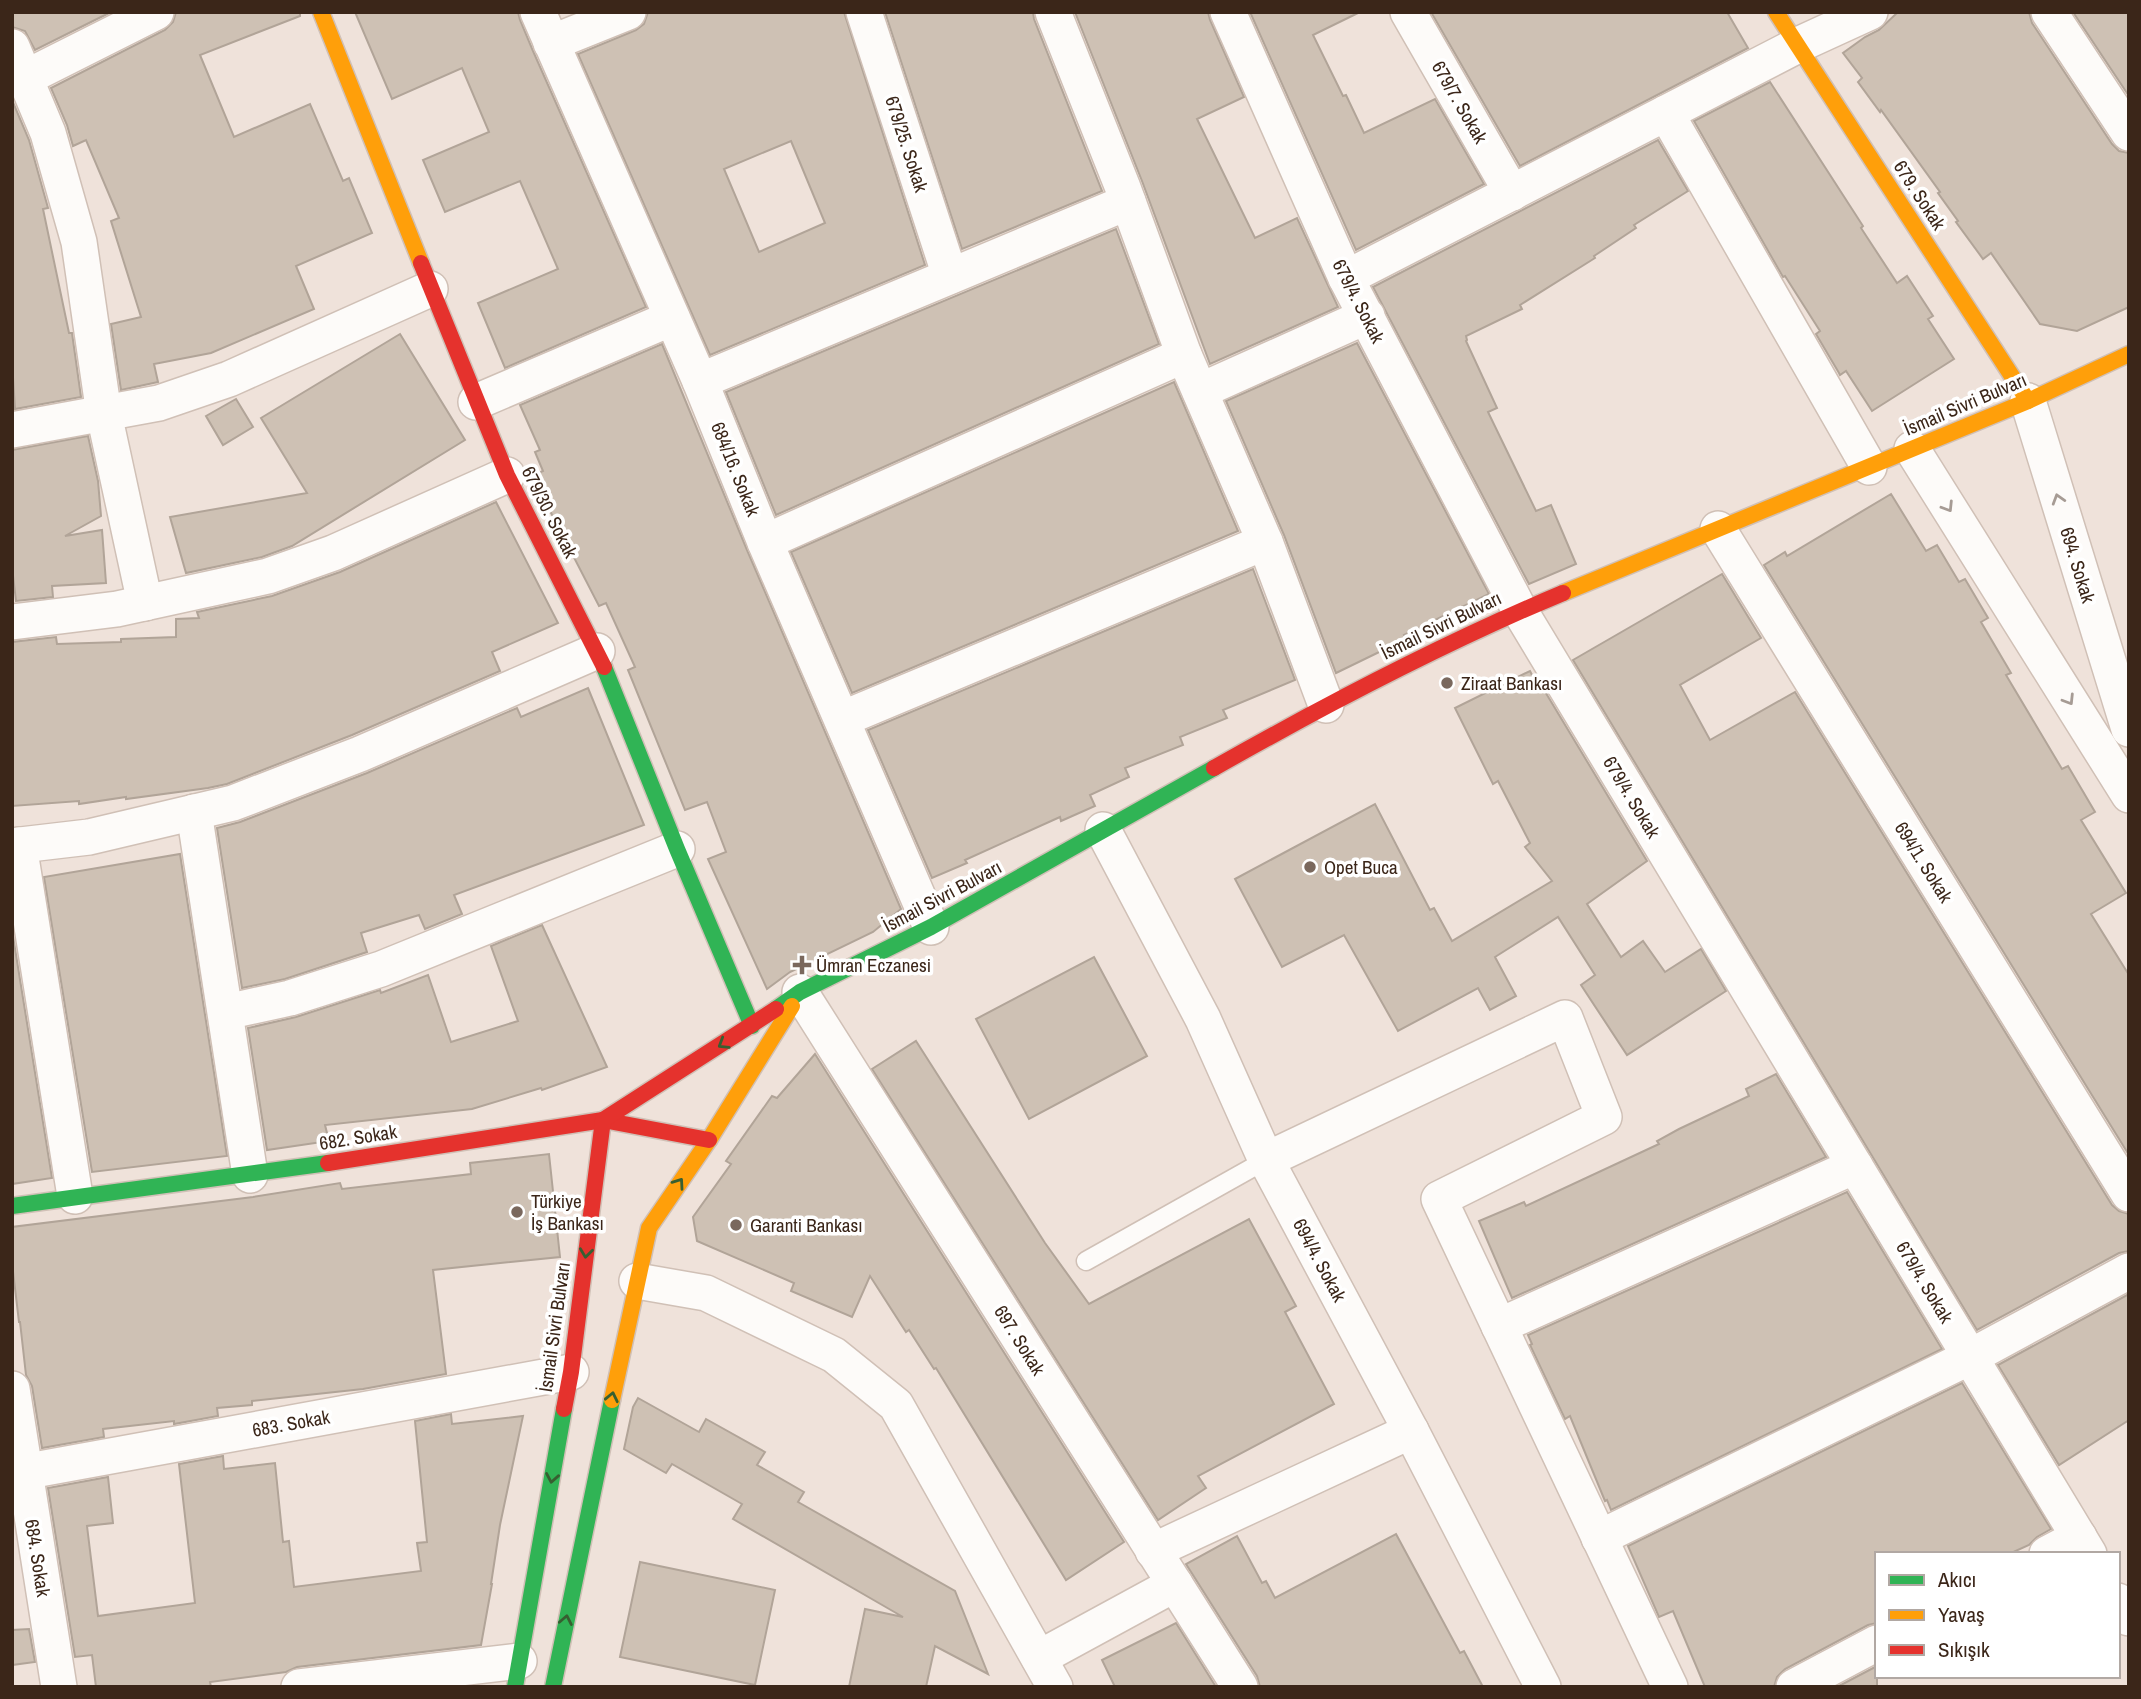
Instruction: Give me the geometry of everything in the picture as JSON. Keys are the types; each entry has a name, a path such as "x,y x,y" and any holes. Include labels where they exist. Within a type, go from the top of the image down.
{"main road":[{"name":"679/30. Sokak","path":"321,12 430,289 507,475 597,652 752,1026"},
{"name":"679. Sokak","path":"1776,12 2028,401"},
{"name":"İsmail Sivri Bulvarı","path":"517,1674 570,1372 603,1120 752,1026 800,992 931,927 1326,705 1520,611 2028,401 2129,354"},
{"path":"553,1687 649,1228 709,1140 800,992"},
{"name":"682. Sokak","path":"12,1206 250,1175 603,1120 709,1140"}],"street":[{"path":"26,79 156,12"},
{"path":"545,28 628,12"},
{"name":"679/25. Sokak","path":"864,12 950,276"},
{"path":"1053,12 1128,202 1184,355 1265,542 1326,705"},
{"name":"679/4. Sokak","path":"1228,12 1346,278 1520,611 2084,1545"},
{"name":"679/7. Sokak","path":"1408,12 1512,192"},
{"path":"1346,278 1666,113 1870,12"},
{"path":"2049,12 2129,133"},
{"name":"684/16. Sokak","path":"545,28 700,381 765,542 931,927"},
{"path":"12,47 48,133 79,243 104,414 145,603"},
{"path":"1666,113 1869,467"},
{"path":"700,381 1128,202"},
{"path":"12,430 159,403 229,379 430,289"},
{"path":"1200,391 1367,316"},
{"path":"476,402 672,318"},
{"path":"765,542 1184,355"},
{"name":"694. Sokak","path":"2028,401 2129,729"},
{"path":"1912,449 2129,795"},
{"path":"12,622 117,609 268,576 333,553 507,475"},
{"name":"694/1. Sokak","path":"1718,529 2129,1194"},
{"path":"842,719 1265,542"},
{"path":"75,1196 16,846 89,837 233,803 360,754 597,652"},
{"path":"194,812 250,1175"},
{"name":"694/4. Sokak","path":"1103,830 1203,1019 1266,1160 1543,1687"},
{"path":"226,1012 290,998 381,969 677,849"},
{"name":"697. Sokak","path":"800,992 1240,1687"},
{"path":"1266,1160 1565,1018 1605,1117 1439,1199 1670,1687"},
{"path":"1499,1326 1855,1166"},
{"path":"1599,1538 1970,1357 2129,1271"},
{"path":"637,1281 706,1293 834,1355 896,1405 1047,1672 1175,1584"},
{"name":"683. Sokak","path":"18,1473 570,1372"},
{"name":"684. Sokak","path":"12,1388 18,1473 59,1687"},
{"path":"1153,1551 1410,1431"},
{"path":"2055,1552 2084,1545"},
{"path":"1794,1687 1875,1644"},
{"path":"299,1687 517,1674"}],"lane":[{"path":"1087,1261 1266,1160"}],"building":[{"path":"12,12 111,12 35,50 25,31 12,27"},
{"path":"176,12 300,12 300,16 200,55 234,137 310,104 343,181 349,178 372,233 296,266 314,309 211,353 154,364 158,382 121,390 111,324 141,317 111,221 119,218 86,140 73,146 51,88 165,30 173,22"},
{"path":"355,12 518,12 646,307 505,368 478,303 558,269 520,181 445,212 423,160 489,132 462,68 392,99"},
{"path":"648,12 844,12 925,265 710,355 578,54 636,30 644,24","holes":["791,141 825,223 759,252 724,169"]},
{"path":"885,12 1033,12 1102,191 962,249"},
{"path":"1075,12 1208,12 1244,97 1197,119 1255,238 1297,218 1338,307 1210,364"},
{"path":"1250,12 1360,12 1313,35 1364,133 1435,99 1484,184 1356,250"},
{"path":"1431,12 1727,12 1748,48 1520,166"},
{"path":"1898,12 2029,12 2032,23 2112,144 2119,151 2129,153 2129,307 2077,331 2040,324 1991,253 1983,259 1956,222 1958,221 1938,193 1940,192 1858,82 1862,78 1843,53 1879,30"},
{"path":"2073,12 2129,12 2129,96"},
{"path":"1770,82 1897,283 1907,276 1933,316 1928,319 1954,359 1872,411 1846,371 1840,375 1816,334 1820,331 1785,276 1783,277 1694,121"},
{"path":"12,100 29,140 48,208 43,209 69,333 72,333 81,397 15,409 12,362"},
{"path":"1658,140 1688,191 1634,225 1636,228 1594,256 1595,258 1520,305 1522,309 1466,336 1497,408 1488,412 1536,511 1551,505 1576,564 1529,584 1373,287"},
{"path":"1116,229 1159,344 776,515 726,392"},
{"path":"400,334 465,440 292,546 262,557 186,573 170,517 307,493 261,418"},
{"path":"1357,343 1489,594 1404,635 1406,639 1336,673 1284,535 1226,401"},
{"path":"662,344 901,909 873,932 790,972 767,989 708,859 726,852 707,802 685,810 628,670 635,667 606,603 599,606 532,476 543,471 535,452 540,450 520,405"},
{"path":"1174,382 1238,531 852,693 791,552"},
{"path":"236,399 253,427 223,445 206,416"},
{"path":"88,436 98,481 101,516 65,536 102,530 106,583 52,586 53,597 16,601 12,567 12,450"},
{"path":"1891,494 1926,551 1937,545 1959,582 1965,579 1988,618 1981,622 2011,673 2006,675 2062,769 2068,766 2095,812 2081,820 2126,893 2091,914 2129,975 2129,1155 1764,565 1785,552 1787,556"},
{"path":"496,502 558,623 492,652 500,671 352,735 227,784 79,804 79,801 12,806 12,642 56,637 57,644 176,637 176,619 199,618 197,612 272,596 340,572"},
{"path":"1253,569 1295,680 1223,710 1227,718 1180,737 1183,745 1125,768 1129,777 1090,795 1095,806 1061,821 1060,817 932,878 868,730"},
{"path":"1722,574 1761,638 1680,685 1710,740 1795,692 2112,1205 2129,1214 2129,1251 2119,1253 1977,1330 1573,660"},
{"path":"1530,671 1647,861 1587,904 1621,957 1643,941 1665,972 1701,949 1726,991 1627,1055 1581,985 1595,975 1558,917 1495,957 1516,996 1490,1010 1478,988 1398,1031 1344,935 1282,967 1235,879 1375,804 1430,910 1434,908 1452,941 1552,881 1525,847 1530,843 1498,781 1493,784 1455,708"},
{"path":"588,688 644,825 454,895 462,914 425,929 419,915 361,933 367,952 285,979 242,988 217,828 240,822 367,773 517,708 521,717"},
{"path":"180,854 227,1156 92,1172 44,877"},
{"path":"542,925 607,1067 542,1090 541,1088 472,1109 325,1125 329,1141 267,1150 248,1028 296,1017 380,990 381,993 428,975 451,1042 518,1021 491,946"},
{"path":"12,930 52,1178 12,1184"},
{"path":"1094,957 1147,1056 1029,1119 976,1019"},
{"path":"916,1041 1045,1243 1089,1304 1249,1219 1296,1306 1285,1312 1334,1404 1198,1476 1206,1488 1158,1520 872,1069"},
{"path":"815,1054 1124,1542 1066,1580 936,1368 934,1369 909,1330 906,1332 870,1276 852,1317 791,1291 794,1283 697,1241 693,1217 731,1164 726,1161 772,1096 777,1098"},
{"path":"1776,1074 1826,1157 1512,1298 1479,1221 1524,1202 1526,1206 1659,1144 1657,1141 1679,1129 1749,1096 1746,1089"},
{"path":"549,1154 560,1257 433,1270 446,1374 363,1389 252,1401 252,1405 217,1408 218,1416 174,1424 174,1421 103,1429 104,1437 42,1448 32,1386 26,1375 12,1263 12,1227 253,1197 340,1183 342,1189 471,1174 470,1163"},
{"path":"1847,1192 1942,1349 1611,1510 1570,1416 1565,1419 1530,1345 1532,1344 1528,1335"},
{"path":"2129,1294 2129,1420 2059,1465 1998,1365"},
{"path":"1962,1383 2051,1529 2029,1545 2013,1552 1875,1552 1875,1623 1785,1669 1777,1677 1774,1687 1705,1687 1673,1611 1659,1617 1628,1546"},
{"path":"638,1398 699,1432 706,1419 765,1452 757,1465 804,1492 798,1502 955,1591 988,1674 935,1646 926,1687 849,1687 865,1609 903,1617 733,1519 742,1504 672,1464 666,1473 624,1449 633,1407"},
{"path":"451,1414 452,1424 523,1416 500,1525 481,1645 297,1667 286,1672 210,1682 211,1687 96,1687 92,1655 75,1657 48,1488 108,1477 113,1523 87,1526 98,1616 195,1603 179,1464 223,1456 224,1469 275,1463 283,1542 289,1541 294,1587 421,1571 417,1543 427,1542 415,1421"},
{"path":"1396,1534 1460,1653 1464,1651 1483,1687 1260,1687 1257,1676 1186,1564 1237,1536 1262,1583 1266,1581 1275,1598"},
{"path":"640,1562 775,1590 755,1685 620,1657"},
{"path":"1176,1623 1216,1687 1115,1687 1102,1660"},
{"path":"29,1629 35,1662 12,1665 12,1630"},
{"path":"1875,1667 1877,1687 1837,1687"}],"traffic: fast":[{"path":"604,667 752,1026"},
{"path":"776,1009 800,992 931,927 1214,768"},
{"path":"12,1206 328,1163"},
{"path":"553,1687 612,1400"},
{"path":"515,1687 564,1409"}],"traffic: slow":[{"path":"321,12 421,263"},
{"path":"1776,12 2028,401"},
{"path":"1563,593 2028,401 2129,354"},
{"path":"612,1400 649,1228 709,1140 792,1006"}],"traffic: jam":[{"path":"421,263 507,475 604,667"},
{"path":"1214,768 1386,675 1563,593"},
{"path":"564,1409 603,1120 776,1009"},
{"path":"328,1163 603,1120 709,1140"}],"place":[{"name":"Ziraat Bankası","path":"1447,683"},
{"name":"Opet Buca","path":"1310,867"},
{"name":"Ümran Eczanesi","path":"802,965"},
{"name":"Türkiye İş Bankası","path":"517,1212"},
{"name":"Garanti Bankası","path":"736,1225"}]}
